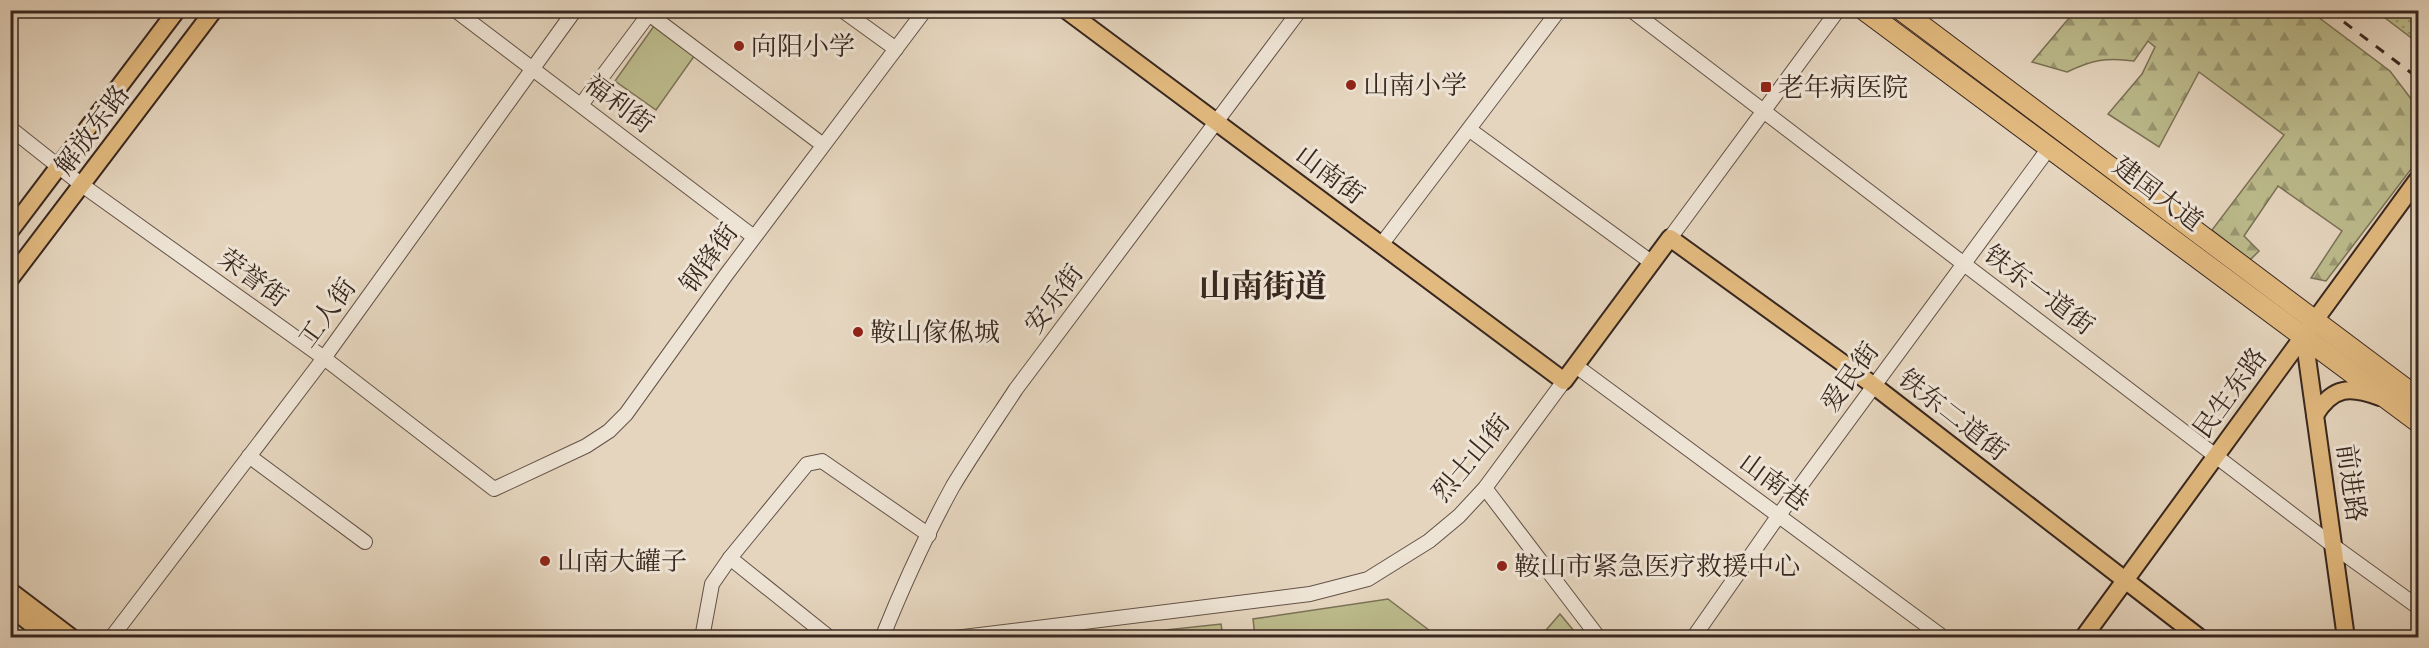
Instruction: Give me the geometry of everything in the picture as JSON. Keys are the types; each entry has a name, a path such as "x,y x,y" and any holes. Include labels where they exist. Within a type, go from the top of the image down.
{"highway":[{"name":"建国大道","path":"1864,10 2049,147 2309,328 2418,398"},
{"name":"建国大道","path":"1900,10 2309,328 2389,400 2418,422"}],"main road":[{"name":"解放东路","path":"10,231 177,10"},
{"name":"解放东路","path":"10,279 214,10"},
{"name":"山南街","path":"1066,10 1564,381"},
{"name":"民生东路","path":"2083,638 2418,179"},
{"name":"烈士山街","path":"1564,381 1670,238"},
{"name":"铁东二道街","path":"1670,238 1873,386 2200,638"},
{"name":"前进路","path":"2309,328 2315,415 2346,638"},
{"path":"2315,415 2325,399 2339,392 2354,389 2389,400"},
{"path":"10,591 72,638"},
{"path":"10,607 49,638"}],"street":[{"name":"福利街","path":"455,10 754,237"},
{"name":"工人街","path":"111,638 324,358 575,10"},
{"path":"842,10 896,49"},
{"name":"钢锋街","path":"494,489 586,446 609,431 626,414 754,237 925,10"},
{"name":"安乐街","path":"882,638 905,582 953,487 1016,389 1300,10"},
{"path":"1381,245 1559,10"},
{"name":"铁东一道街","path":"1631,10 2334,547 2418,607"},
{"name":"烈士山街","path":"1670,238 1838,10"},
{"path":"581,105 649,14 824,146"},
{"name":"荣誉街","path":"10,128 82,185 324,358 494,489"},
{"path":"1470,130 1651,262"},
{"name":"爱民街","path":"1693,638 1779,515 2049,147"},
{"name":"山南巷","path":"1576,366 1944,638"},
{"name":"烈士山街","path":"955,638 1310,594 1368,579 1429,541 1459,516 1485,488 1564,381"},
{"path":"249,456 365,542"},
{"path":"702,638 712,584 730,558 807,464 822,461 929,535"},
{"path":"1485,488 1599,638"},
{"path":"730,558 830,638"}],"green space":[{"path":"2075,11 2310,11 2390,71 2418,108 2418,160 2326,281 2311,278 2342,231 2278,186 2244,236 2259,251 2250,260 2212,230 2284,135 2199,72 2159,147 2108,114 2142,74 2155,47 2148,41 2134,61 2100,60 2067,72 2032,62"},
{"path":"2376,11 2418,11 2418,43"},
{"path":"654,26 695,55 656,110 615,81"},
{"path":"1388,599 1438,637 1255,637 1253,619"},
{"path":"1560,614 1579,637 1540,637"},
{"path":"1221,624 1223,637 1100,637"}],"railway":[{"path":"2328,10 2418,78"}],"place":[{"name":"向阳小学","path":"739,46"},
{"name":"山南小学","path":"1351,85"},
{"name":"老年病医院","path":"1766,87"},
{"name":"鞍山傢俬城","path":"858,332"},
{"name":"山南大罐子","path":"545,561"},
{"name":"鞍山市紧急医疗救援中心","path":"1502,566"}],"district":[{"name":"山南街道","path":"1263,287"}]}
